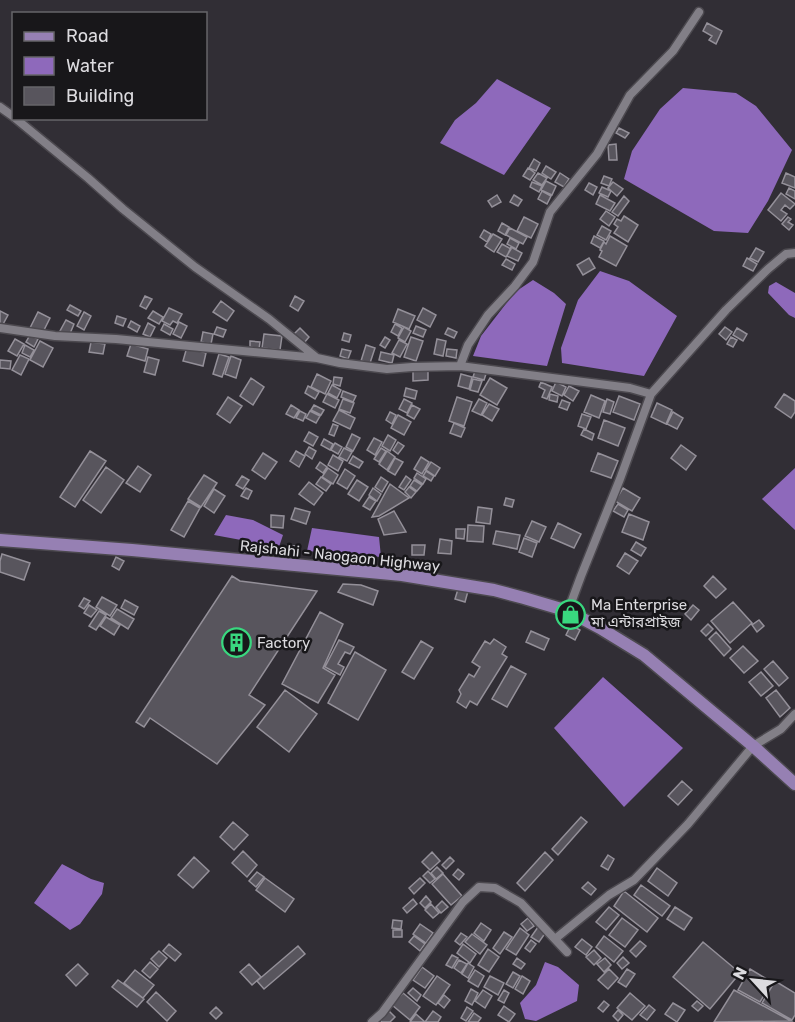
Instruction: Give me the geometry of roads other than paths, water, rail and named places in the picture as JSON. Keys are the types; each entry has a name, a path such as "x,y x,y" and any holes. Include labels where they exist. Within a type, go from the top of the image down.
{"main road":[{"name":"Rajshahi - Naogaon Highway","path":"0,540 402,575 494,590 568,611 644,655 795,784"}],"street":[{"path":"460,366 468,345 488,315 515,286 533,262 550,212 597,154 630,95 673,51 699,12"},
{"path":"0,107 12,116"},
{"path":"16,120 195,267 269,319 317,358"},
{"path":"568,611 651,394 751,285 786,254 795,253"},
{"path":"0,328 55,336 116,339 317,358 387,369 460,366 630,388 651,394"},
{"path":"555,939 609,895 634,880 688,824 753,746 781,729 795,714"},
{"path":"372,1022 382,1013 463,902 479,887 495,888 521,903 567,952"}],"water":[{"path":"497,79 551,108 504,175 440,143 455,120 476,103"},
{"path":"683,88 736,93 756,106 792,150 768,201 748,233 714,231 624,179 632,151 660,109"},
{"path":"600,271 629,281 677,316 644,376 562,363 561,348 578,300"},
{"path":"533,280 554,293 566,304 547,366 473,356 481,336 515,292"},
{"path":"776,282 795,293 795,318 789,315 768,293 769,286"},
{"path":"795,468 795,530 762,499"},
{"path":"226,515 253,520 283,535 279,547 214,535"},
{"path":"312,528 379,537 381,557 307,551"},
{"path":"603,677 683,748 624,807 554,728"},
{"path":"62,864 104,883 102,894 80,924 70,930 34,903"},
{"path":"545,962 558,967 579,985 577,1001 536,1021 525,1019 520,1003 536,985"}],"place":[{"name":"Ma Enterprise মা এন্টারপ্রাইজ","path":"570,614"},
{"name":"Factory","path":"236,643"}]}
